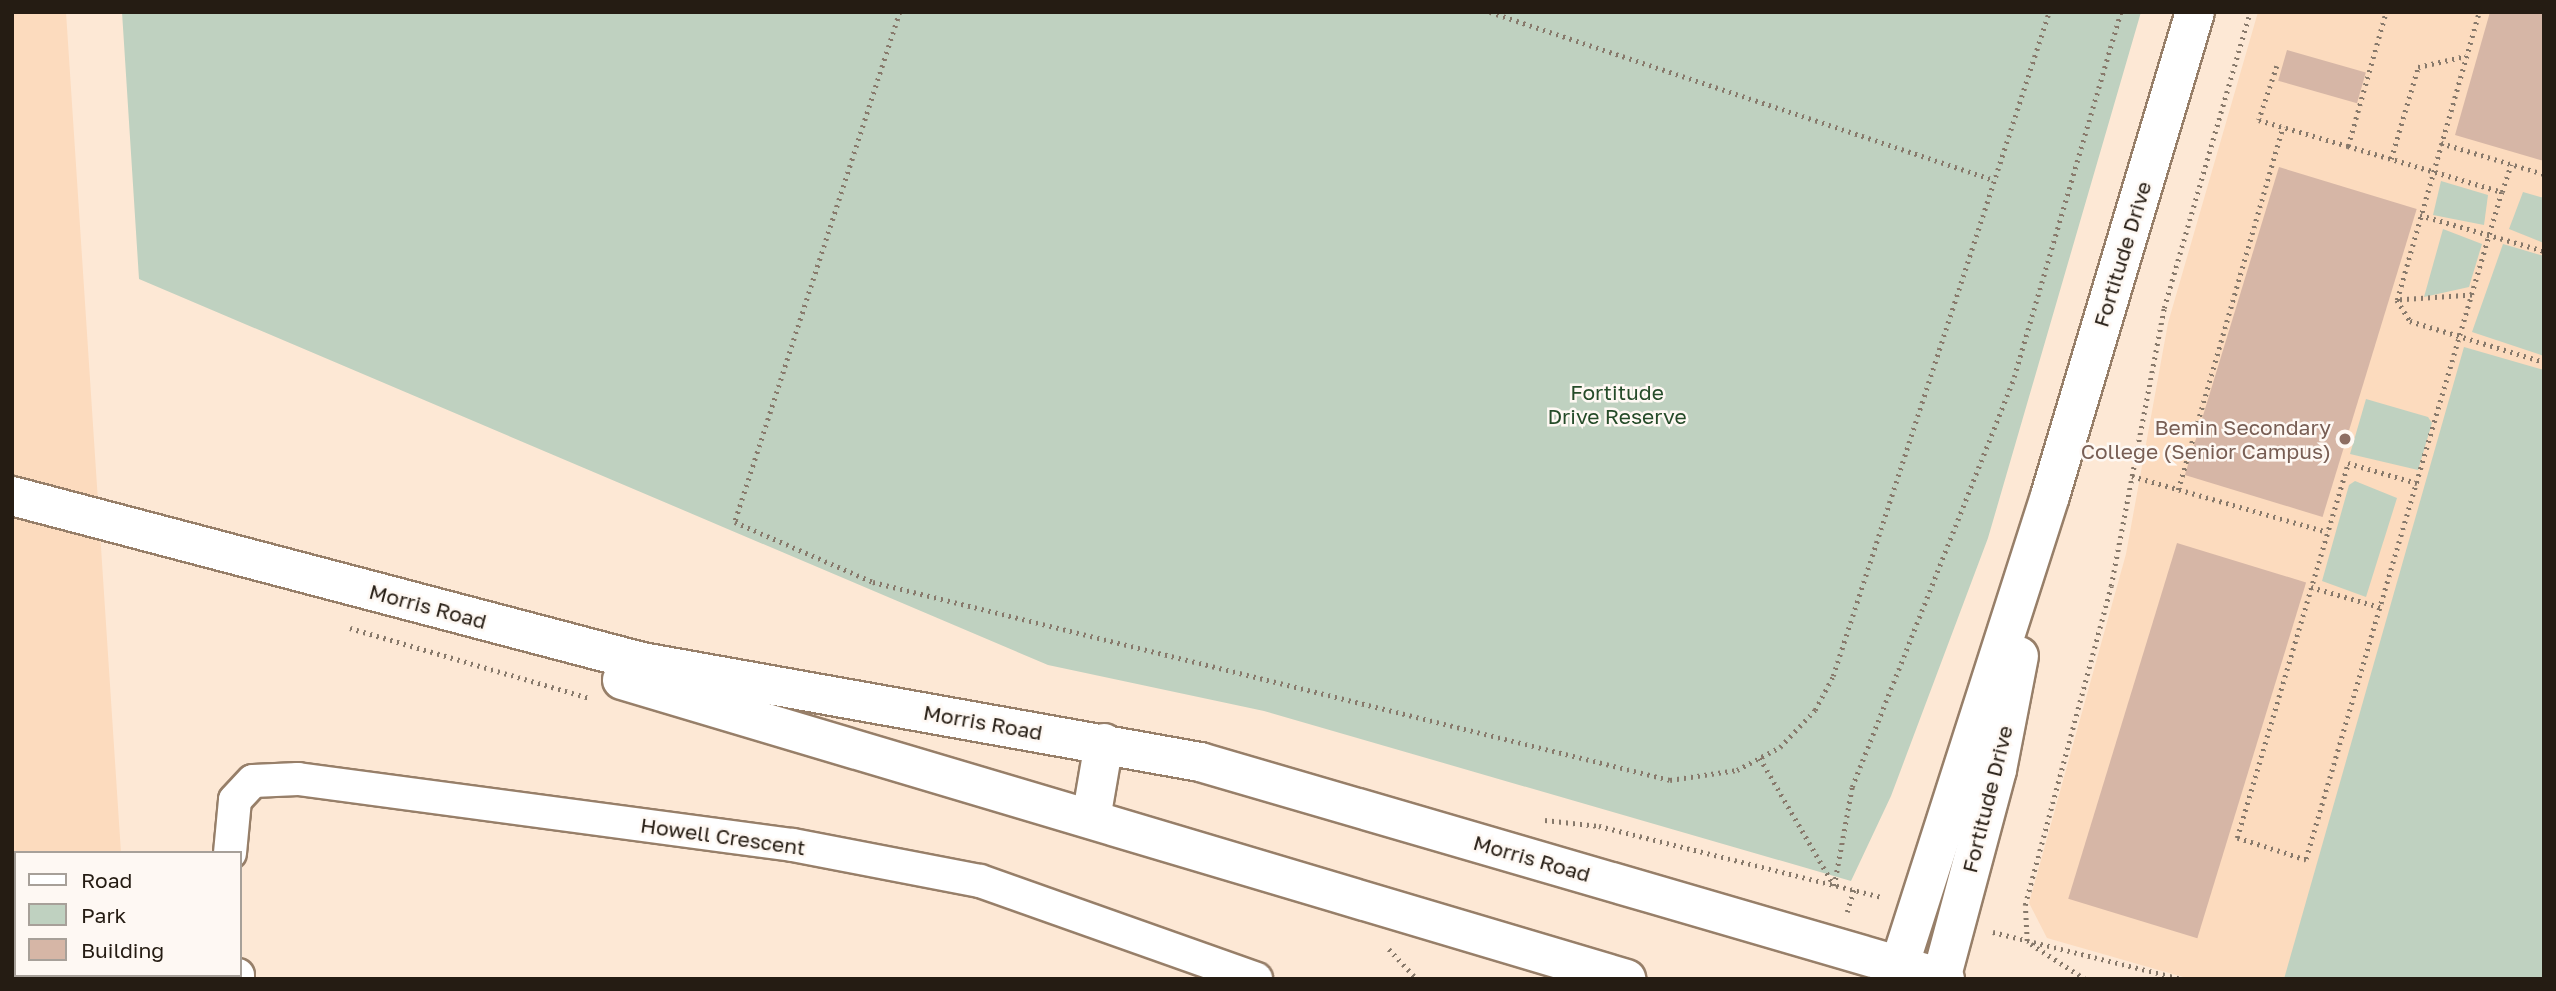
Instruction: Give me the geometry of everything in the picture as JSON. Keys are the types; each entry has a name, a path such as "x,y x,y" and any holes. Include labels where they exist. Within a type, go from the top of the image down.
{"street":[{"name":"Fortitude Drive","path":"1897,972 2050,496 2195,12"},
{"name":"Fortitude Drive","path":"1943,978 1997,770 2050,496"},
{"name":"Morris Road","path":"12,498 642,662 1200,762 1897,972 1943,978"},
{"name":"Morris Road","path":"12,498 1626,979"},
{"path":"1091,819 1104,743"},
{"name":"Howell Crescent","path":"230,851 235,800 253,781 298,779 793,845 980,881 1256,979"}],"path":[{"path":"900,12 735,522 873,582 1640,774 1699,778 1760,758 1780,747 1815,710 1833,676 2049,12"},
{"path":"1490,12 1994,180"},
{"path":"1760,758 1834,886 1852,787 2014,377 2121,12"},
{"path":"2027,941 2025,905 2111,586 2164,308 2250,12"},
{"path":"2348,146 2386,12"},
{"path":"2479,12 2397,300 2410,321 2544,362"},
{"path":"2391,159 2418,67 2466,56"},
{"path":"2277,66 2259,120 2502,192"},
{"path":"2178,490 2283,127"},
{"path":"2441,144 2544,174"},
{"path":"2417,483 2348,463 2237,838 2306,860 2511,164"},
{"path":"2420,215 2544,251"},
{"path":"2397,300 2472,295"},
{"path":"2132,476 2327,531"},
{"path":"2311,587 2380,607"},
{"path":"2027,941 2085,979"},
{"path":"2027,941 2182,979"}],"shaded area":[{"path":"12,12 66,12 121,851 14,851 14,977 130,979 12,979"},
{"name":"Bemin Secondary College (Senior Campus)","path":"2258,12 2544,12 2544,979 2190,979 2047,938 2029,903 2126,554 2168,323"}],"green space":[{"name":"Fortitude Drive Reserve","path":"122,12 2141,12 1988,538 1891,796 1851,881 1264,711 1048,665 139,279"},
{"path":"2441,181 2488,195 2484,225 2433,215"},
{"path":"2523,192 2544,198 2544,243 2509,229"},
{"path":"2443,229 2482,244 2469,287 2424,297"},
{"path":"2503,244 2544,256 2544,356 2472,332"},
{"path":"2464,347 2544,370 2544,979 2284,979"},
{"path":"2366,399 2428,417 2432,423 2418,470 2350,454"},
{"path":"2355,481 2397,498 2366,597 2322,581 2349,485"}],"building":[{"path":"2490,12 2544,12 2544,161 2455,135"},
{"path":"2287,50 2366,73 2357,103 2278,81"},
{"path":"2279,167 2417,209 2323,517 2185,475"},
{"path":"2177,543 2306,582 2197,938 2068,899"}],"place":[{"name":"Bemin Secondary College (Senior Campus)","path":"2345,439"}]}
